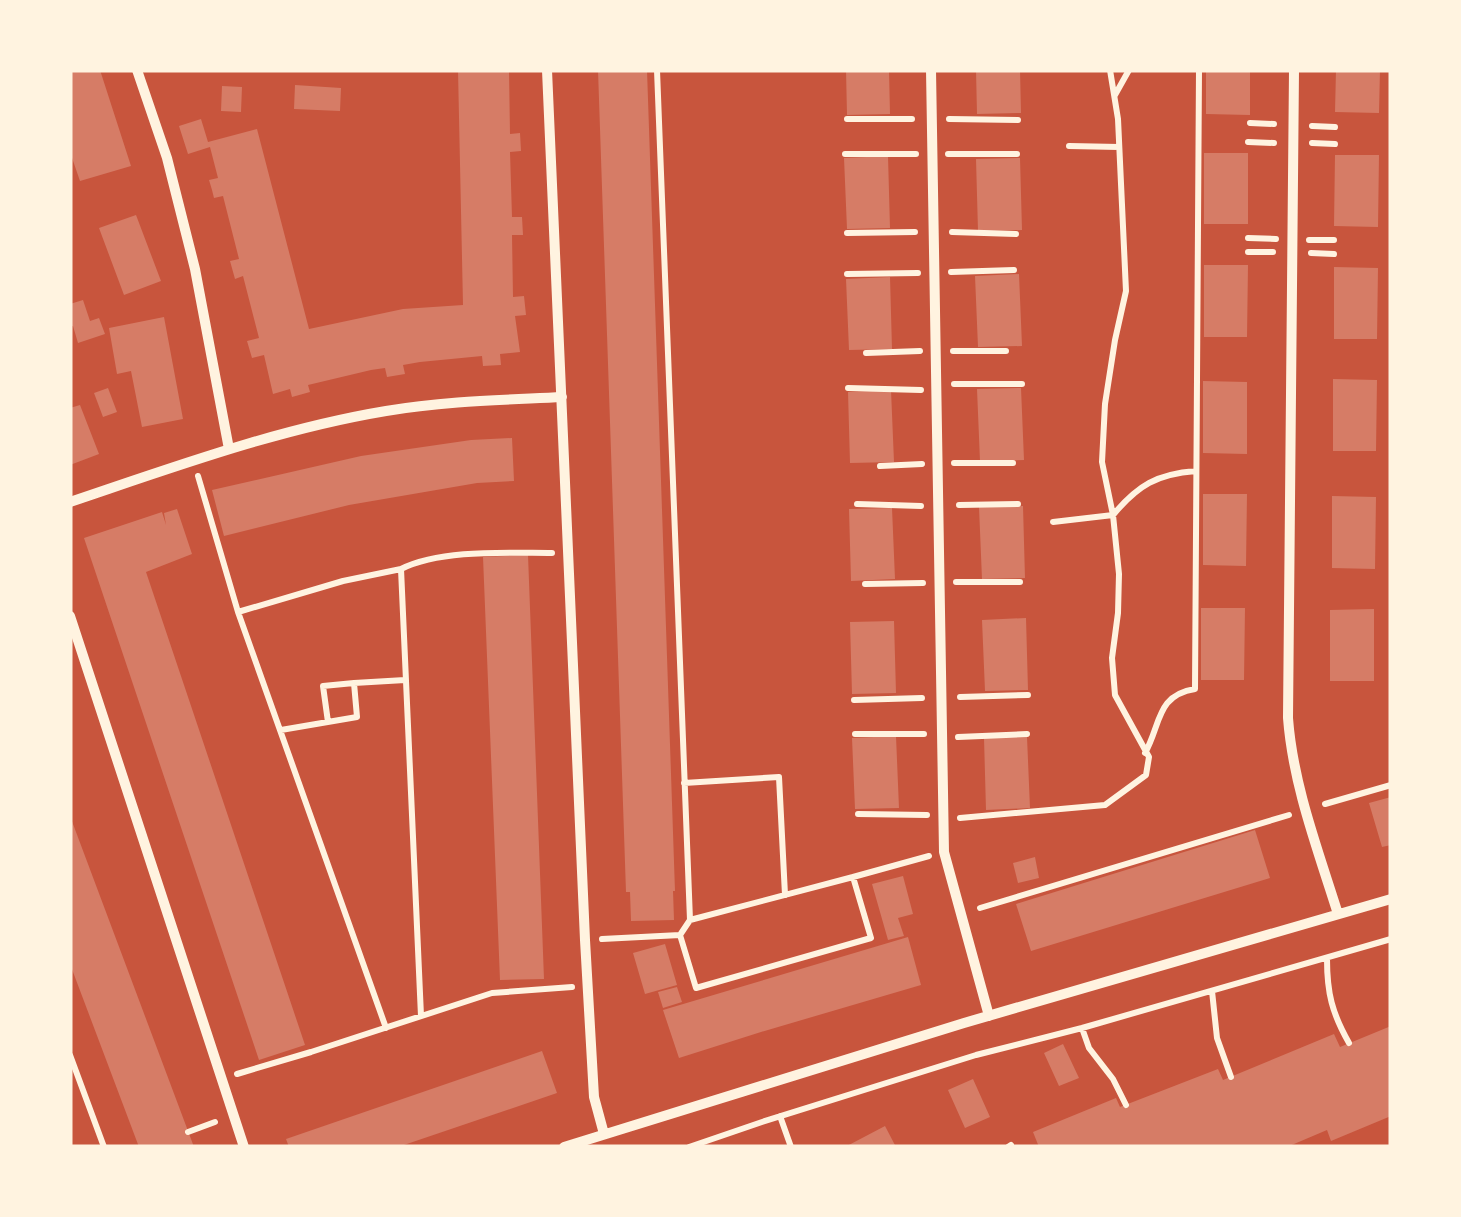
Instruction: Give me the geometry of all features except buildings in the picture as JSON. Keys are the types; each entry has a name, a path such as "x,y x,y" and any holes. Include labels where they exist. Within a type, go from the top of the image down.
{"street":[{"path":"137,70 166,158 195,268 228,449"},
{"path":"548,70 588,986 594,1097 604,1134"},
{"path":"931,70 944,852 989,1016"},
{"path":"1294,70 1288,718 1290,746 1306,810 1338,914"},
{"path":"70,502 228,449 386,411 470,401 562,397"},
{"path":"70,616 76,653 244,1147"},
{"path":"564,1147 1391,898"}],"path":[{"path":"657,70 690,920 680,935"},
{"path":"858,814 943,817 1105,805 1146,775 1148,758 1115,695 1112,658 1119,574 1102,462 1105,404 1126,292 1119,147 1110,70"},
{"path":"1114,96 1129,70"},
{"path":"1145,752 1171,698 1194,689 1199,70"},
{"path":"1069,146 1119,147"},
{"path":"847,274 1014,270"},
{"path":"866,353 1006,351"},
{"path":"848,388 1022,384"},
{"path":"193,461 238,612 386,1028"},
{"path":"880,466 1013,464"},
{"path":"1053,522 1113,516 1146,484 1172,474 1196,471"},
{"path":"857,504 1018,504"},
{"path":"238,612 412,563 446,557 568,553"},
{"path":"401,569 421,1016"},
{"path":"864,584 1020,582"},
{"path":"328,722 323,686 405,680"},
{"path":"280,730 357,717 354,683"},
{"path":"855,734 1027,734"},
{"path":"684,782 778,778 785,895"},
{"path":"960,914 1391,785"},
{"path":"690,920 944,852"},
{"path":"680,935 696,988 870,938 854,876"},
{"path":"586,940 680,935"},
{"path":"689,1147 976,1055 1391,939"},
{"path":"1327,958 1333,1013 1349,1044"},
{"path":"221,1079 492,993 588,986"},
{"path":"1212,991 1217,1038 1231,1077"},
{"path":"1082,1028 1089,1048 1114,1079 1126,1104"},
{"path":"70,1055 104,1147"},
{"path":"188,1132 233,1115"},
{"path":"780,1116 791,1147"}]}
